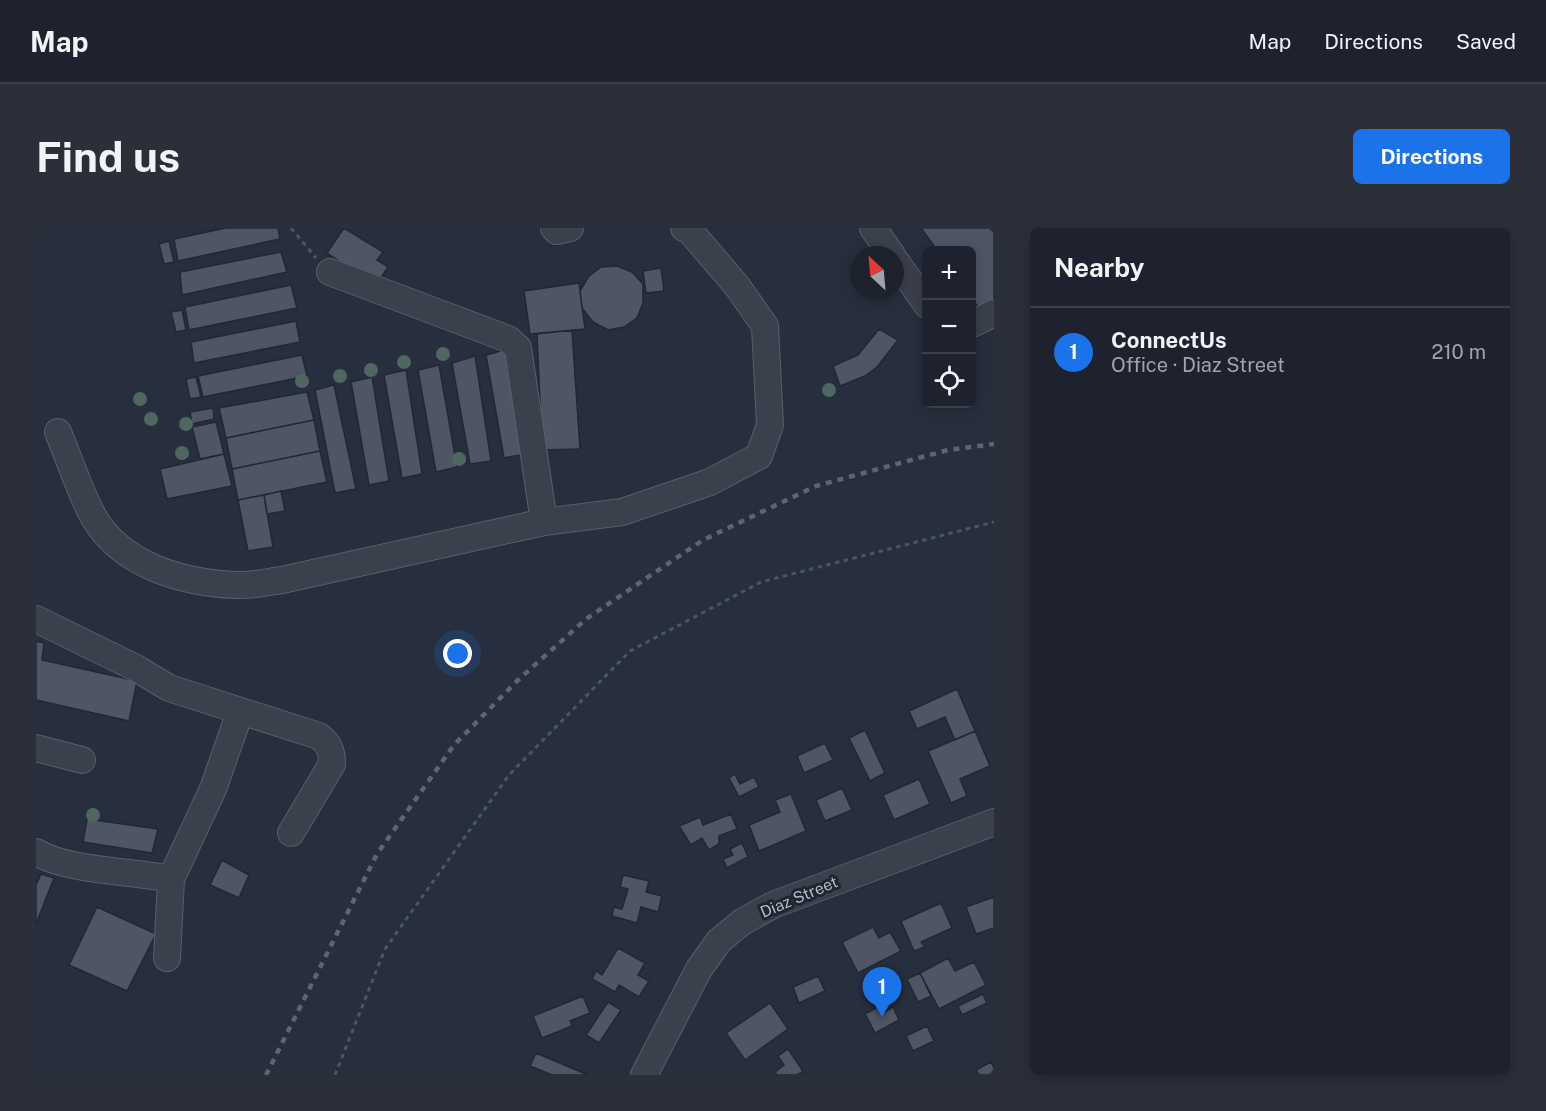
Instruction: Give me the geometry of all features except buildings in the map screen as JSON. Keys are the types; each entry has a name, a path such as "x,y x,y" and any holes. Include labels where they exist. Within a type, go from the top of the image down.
{"street":[{"path":"554,228 557,231 570,228"},
{"path":"58,432 94,517 110,538 124,551 142,562 169,574 188,579 238,586 282,580 544,522 622,512 710,482 759,456 770,425 765,326 737,286 690,231 684,228"},
{"path":"873,228 886,246"},
{"path":"330,272 508,339 518,348 544,522"},
{"path":"904,273 923,300"},
{"path":"976,322 994,313"},
{"path":"36,620 136,668 169,688 319,736 332,752 332,764 291,833"},
{"path":"166,958 171,879 213,789 240,712"},
{"path":"36,748 82,760"},
{"name":"Diaz Street","path":"644,1075 699,969 719,941 742,922 773,905 994,822"},
{"path":"36,852 46,858 65,863 171,879"}],"path":[{"path":"291,228 330,272"},
{"path":"335,1075 385,949 509,775 630,651 760,582 994,522"}],"railway":[{"path":"266,1075 377,854 454,745 517,681 586,619 703,540 816,486 948,450 994,444"}],"place":[{"name":"ConnectUs","path":"882,1017"}]}
